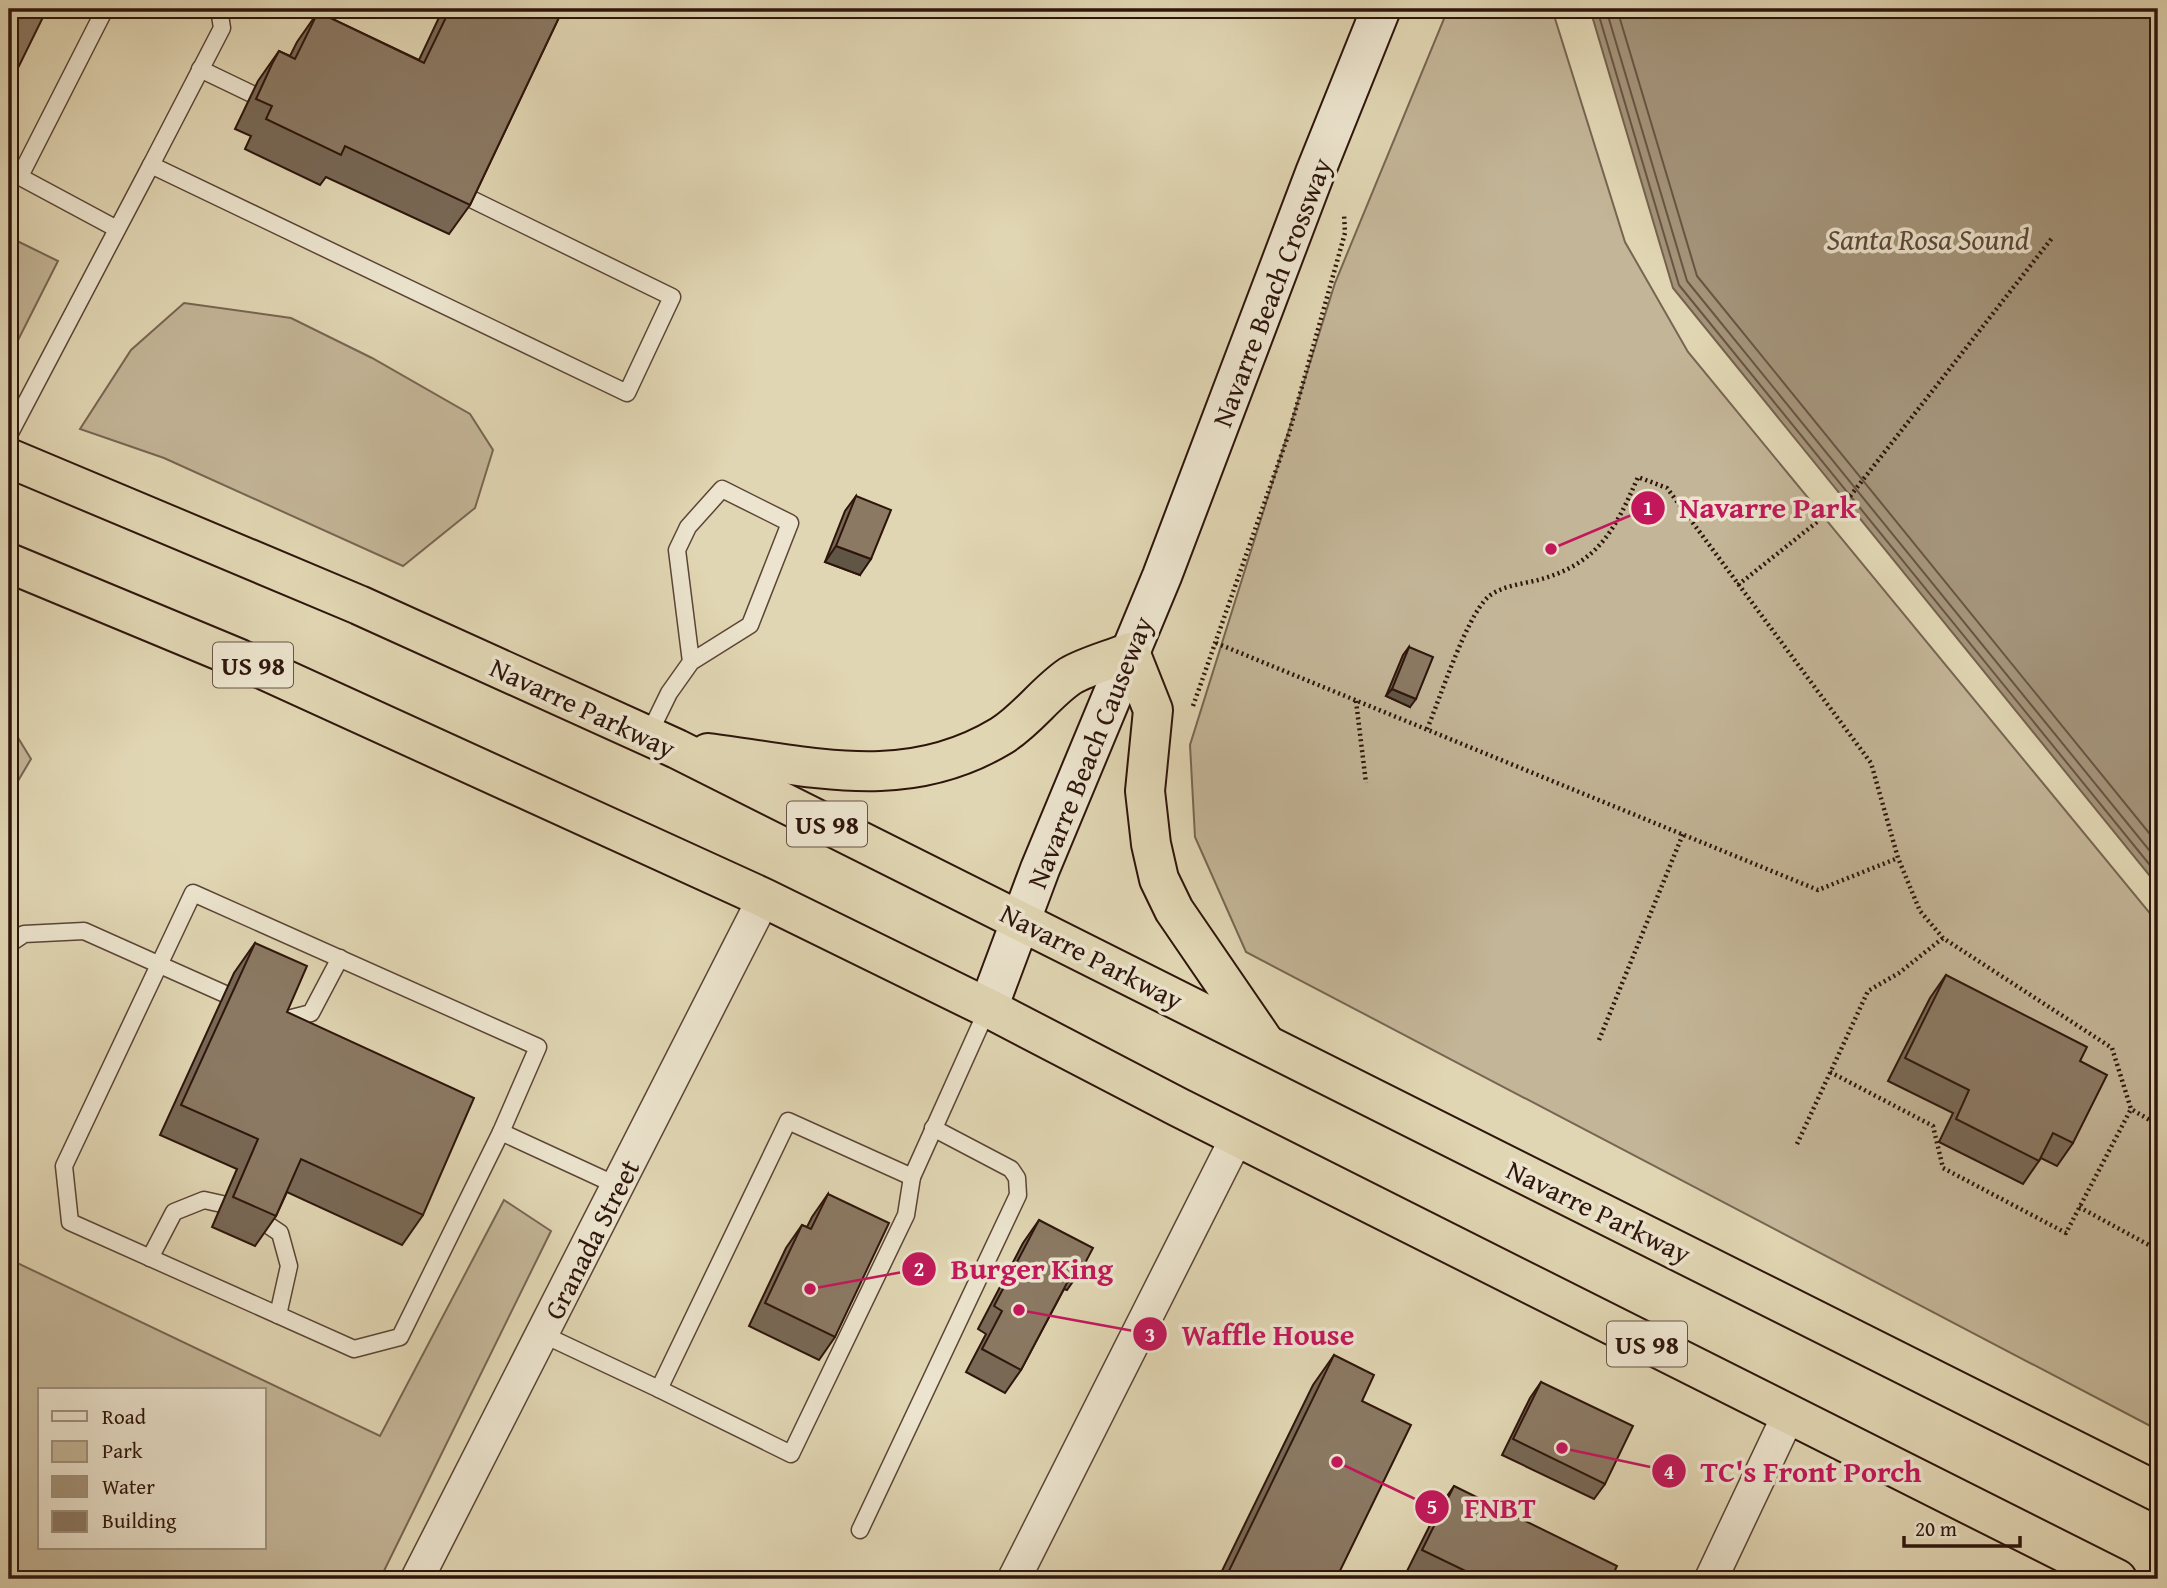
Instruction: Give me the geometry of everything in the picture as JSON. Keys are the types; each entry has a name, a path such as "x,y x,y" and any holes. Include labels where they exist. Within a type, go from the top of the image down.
{"highway":[{"name":"Navarre Parkway","path":"9,458 263,563 662,743 1264,1042 2158,1492"},
{"name":"US 98","path":"9,563 252,665 764,898 988,1008 1788,1416 2117,1579"},
{"path":"662,743 870,774 907,770 977,749 1003,734 1070,676 1130,652 1153,710 1145,791 1151,844 1159,879 1174,910 1264,1042"}],"main road":[{"name":"Navarre Beach Crossway","path":"1162,576 1315,173 1381,9"},
{"name":"Navarre Beach Causeway","path":"988,1008 1020,920 1162,576"}],"street":[{"name":"Granada Street","path":"417,1579 764,898"},
{"path":"1014,1579 1237,1137"},
{"path":"1711,1579 1788,1416"}],"lane":[{"path":"105,9 14,174 117,229"},
{"path":"9,435 222,28 219,9"},
{"path":"200,69 252,94"},
{"path":"151,165 626,393 672,297 467,197"},
{"path":"662,743 670,693 691,662 750,625 790,523 722,489 688,527 677,550 691,662"},
{"path":"193,893 340,958 538,1047 501,1132 400,1337 354,1349 70,1222 64,1166 193,893"},
{"path":"9,944 24,934 84,932 160,963 225,994"},
{"path":"276,1017 284,1020 311,1013 340,958"},
{"path":"542,1334 791,1454 906,1216 912,1177 988,1008"},
{"path":"659,1389 788,1121 912,1177"},
{"path":"860,1530 1018,1195 1017,1178 1011,1169 933,1128"},
{"path":"501,1132 618,1186"},
{"path":"150,1258 174,1212 204,1200 222,1203"},
{"path":"265,1223 280,1233 289,1266 278,1315"}],"path":[{"path":"1189,717 1289,433 1345,233 1343,217"},
{"path":"1738,584 1851,495 2052,238"},
{"path":"1427,729 1473,619 1487,597 1501,589 1566,571 1602,546 1638,477 1667,488 1871,763 1898,858 1920,911 1943,938 2112,1048 2130,1109 2066,1233 1943,1168 1933,1126 1830,1072"},
{"path":"1216,643 1818,890 1898,858"},
{"path":"1356,701 1366,783"},
{"path":"1600,1040 1683,834"},
{"path":"1797,1144 1868,991 1899,973 1943,938"},
{"path":"2130,1109 2158,1125"},
{"path":"2080,1207 2158,1250"}],"green space":[{"path":"1448,9 1552,9 1625,242 1688,352 2158,923 2158,1430 1246,952 1195,837 1190,745 1335,283"},
{"path":"9,237 58,261 9,358"},
{"path":"184,303 291,318 372,358 470,414 493,450 475,508 403,566 164,458 80,429 131,350"},
{"path":"9,723 31,759 9,796"},
{"path":"504,1200 551,1231 380,1579 9,1579 9,1259 380,1436"}],"water":[{"name":"Santa Rosa Sound","path":"1590,9 2158,9 2158,886 1673,288"}],"building":[{"path":"9,9 47,9 18,68 9,64"},
{"path":"450,9 563,9 470,205 345,146 341,155 266,119 272,106 256,99 272,64 279,51 295,59 318,12 424,63"},
{"path":"856,496 891,510 871,559 836,546"},
{"path":"1409,647 1433,657 1416,699 1392,689"},
{"path":"255,943 307,966 287,1012 474,1098 423,1215 301,1159 276,1216 233,1197 258,1139 181,1105"},
{"path":"1946,975 2087,1047 2080,1061 2107,1075 2073,1143 2053,1133 2039,1161 1956,1119 1969,1090 1905,1058"},
{"path":"828,1194 889,1223 835,1337 765,1303 802,1225 811,1229"},
{"path":"1039,1220 1093,1248 1083,1267 1077,1264 1021,1370 982,1349 1002,1311 994,1306"},
{"path":"1334,1355 1374,1375 1362,1401 1411,1425 1336,1579 1225,1579"},
{"path":"1541,1382 1633,1426 1605,1484 1513,1439"},
{"path":"1454,1486 1617,1566 1611,1579 1482,1579 1422,1550"}],"place":[{"name":"Navarre Park","path":"1551,549"},
{"name":"Burger King","path":"810,1289"},
{"name":"Waffle House","path":"1019,1310"},
{"name":"TC's Front Porch","path":"1562,1448"},
{"name":"FNBT","path":"1337,1462"}]}
